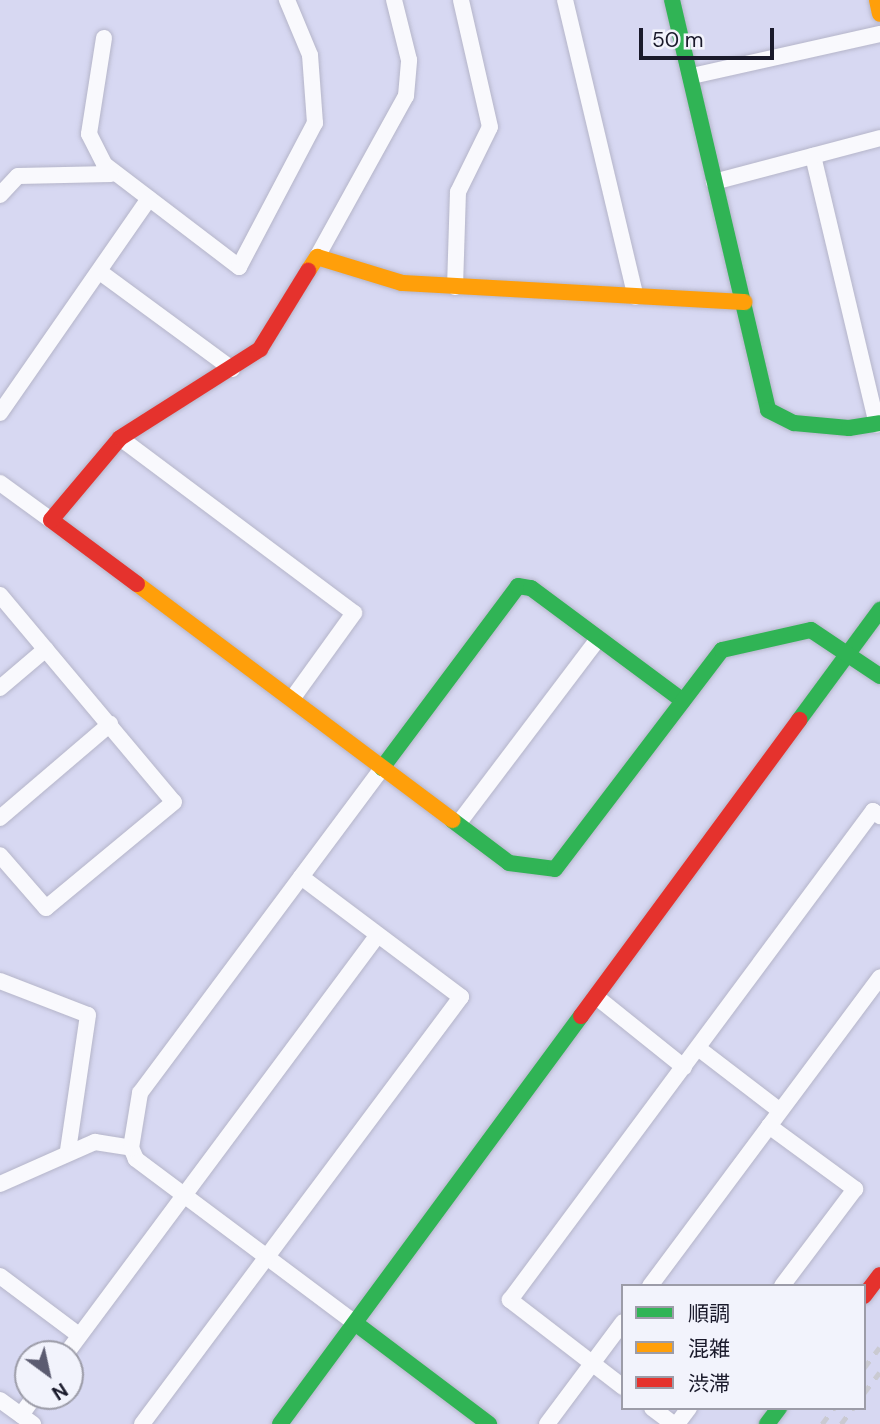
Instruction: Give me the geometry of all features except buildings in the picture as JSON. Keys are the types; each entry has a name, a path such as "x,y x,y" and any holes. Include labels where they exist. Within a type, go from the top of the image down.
{"street":[{"path":"104,38 89,134 111,174 149,199 239,267 315,123 310,55 287,0"},
{"path":"51,520 120,438 260,349 317,257 406,96 409,60 394,0"},
{"path":"455,287 458,192 490,127 461,0"},
{"path":"565,0 636,297"},
{"path":"673,0 768,411 777,420 849,428 879,424 813,156"},
{"path":"877,0 880,14"},
{"path":"692,76 880,34"},
{"path":"715,182 880,138"},
{"path":"0,195 18,176 111,174"},
{"path":"0,413 149,199"},
{"path":"317,257 357,274 455,287 744,302"},
{"path":"100,272 232,369"},
{"path":"120,438 354,613 292,699"},
{"path":"0,483 509,863 555,870 722,650 742,642 811,629 880,676"},
{"path":"489,1424 136,1159 131,1148 140,1093 519,586 531,588 683,701"},
{"path":"0,595 174,802 46,908 0,855"},
{"path":"280,1424 852,655 880,610"},
{"path":"458,824 598,639"},
{"path":"0,688 46,649"},
{"path":"0,818 110,724"},
{"path":"621,1386 510,1300 873,811 880,816"},
{"path":"142,1424 268,1259 461,997 302,877"},
{"path":"76,1340 377,936"},
{"path":"651,1284 880,977"},
{"path":"0,981 88,1015 68,1151"},
{"path":"598,999 684,1067"},
{"path":"698,1048 780,1111"},
{"path":"769,1126 855,1189 784,1284"},
{"path":"0,1184 68,1151 95,1142 131,1148"},
{"path":"866,1293 880,1275"},
{"path":"0,1276 79,1335"},
{"path":"547,1424 621,1325"},
{"path":"0,1400 27,1420"},
{"path":"655,1410 675,1424 687,1410"}],"railway":[{"path":"866,1365 880,1347"},
{"path":"866,1390 880,1372"},
{"path":"822,1424 832,1410"},
{"path":"841,1424 852,1410"}],"traffic: fast":[{"path":"672,0 768,410 794,423 849,428 880,423"},
{"path":"382,768 518,586 531,588 683,701"},
{"path":"799,720 880,610"},
{"path":"452,820 509,863 555,869 722,650 811,630 880,676"},
{"path":"280,1424 581,1016"},
{"path":"355,1323 489,1424"},
{"path":"767,1424 778,1410"}],"traffic: slow":[{"path":"877,0 880,14"},
{"path":"308,271 317,257 402,283 744,302"},
{"path":"137,584 452,820"}],"traffic: jam":[{"path":"137,584 51,520 120,438 260,349 308,271"},
{"path":"581,1016 799,720"},
{"path":"866,1293 880,1275"}]}
